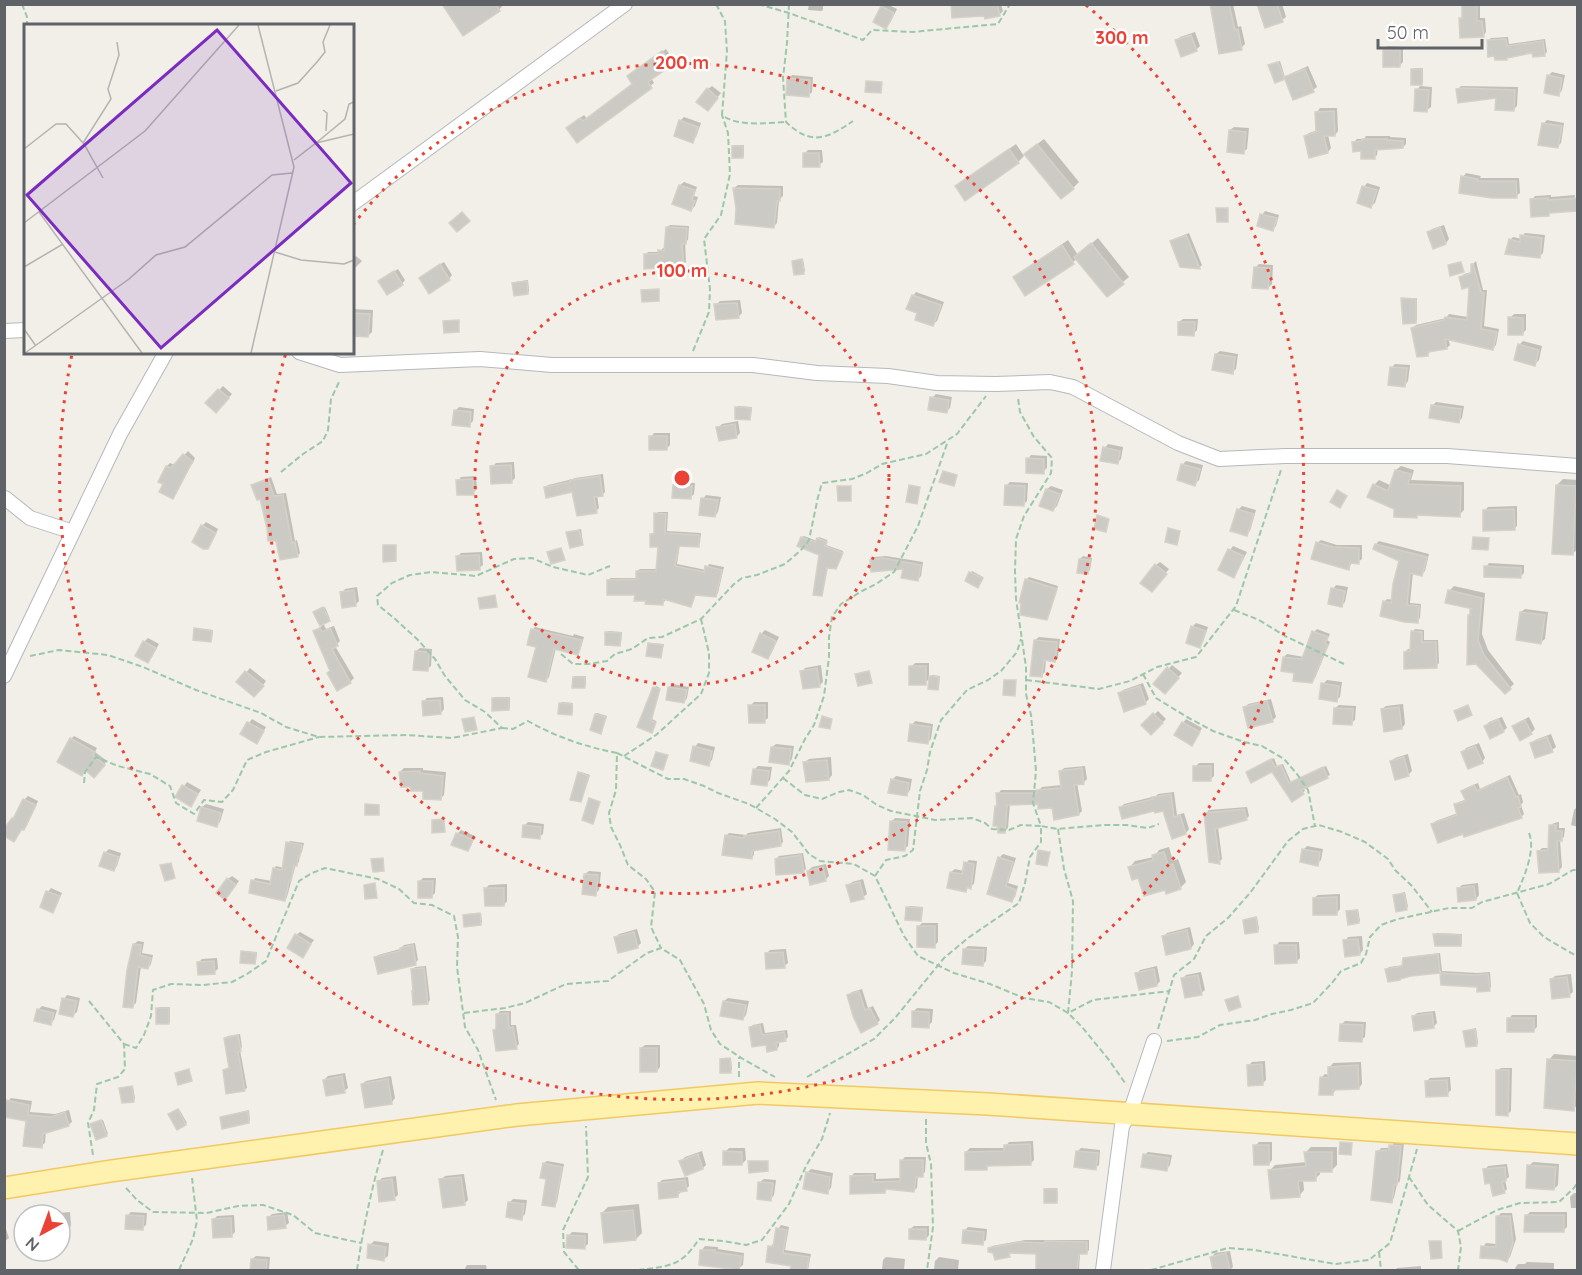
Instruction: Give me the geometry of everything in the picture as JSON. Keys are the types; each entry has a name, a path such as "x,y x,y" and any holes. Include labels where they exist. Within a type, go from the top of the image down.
{"main road":[{"path":"4,1188 503,1117 758,1093 927,1101 1132,1106 1421,1133 1578,1144"}],"street":[{"path":"354,203 625,4"},
{"path":"4,331 24,330"},
{"path":"4,676 120,434 165,354"},
{"path":"305,354 340,365 480,359 552,365 753,365 888,376 937,383 1050,382 1073,387 1178,443 1219,459 1286,456 1447,456 1578,466"},
{"path":"5,498 30,518 73,532"},
{"path":"1103,1270 1122,1126 1132,1106 1154,1041"}],"path":[{"path":"22,4 27,16 27,24"},
{"path":"687,365 709,312 710,289 704,239 721,215 730,174 728,133 722,116 727,51 725,21 716,4"},
{"path":"758,4 863,40 872,30 912,32 998,24 1010,4"},
{"path":"789,4 783,78 786,122 795,132 816,139 836,133 853,121"},
{"path":"722,116 727,120 737,122 786,122"},
{"path":"281,472 303,453 323,441 328,430 331,399 341,376 340,365"},
{"path":"617,753 616,790 609,813 611,827 628,865 646,879 655,892 651,927 661,948 680,960 704,1004 711,1030 720,1044 801,1095 807,1076 874,1039 895,1018 944,958 968,938 1019,903 1030,857 1041,842 1041,826 1033,803 1036,771 1016,599 1017,539 1024,516 1051,473 1052,458 1034,437 1020,412 1019,383"},
{"path":"561,654 573,664 607,661 615,654 632,649 648,638 662,637 701,619 742,578 785,564 801,550 809,540 822,483 852,479 882,464 926,454 957,434 994,384"},
{"path":"756,808 789,771 814,725 824,696 829,657 828,637 832,617 841,604 894,572 918,526 948,440"},
{"path":"1026,680 1099,688 1130,681 1157,667 1196,657 1236,606 1286,456"},
{"path":"502,728 486,712 465,700 418,640 378,605 377,596 392,583 410,575 430,572 476,576 514,559 531,558 553,567 588,574 610,566"},
{"path":"1234,610 1344,664"},
{"path":"624,756 656,735 701,694 709,673 709,653 701,619"},
{"path":"874,876 886,860 905,856 913,850 920,791 941,720 967,690 1001,671 1017,652 1022,636"},
{"path":"12,659 58,650 108,655 261,713 286,727 320,737"},
{"path":"1143,674 1155,698 1213,731 1262,746 1284,759 1308,790 1315,826"},
{"path":"84,783 86,772 96,757 118,766 150,774 170,786 176,803 194,814 204,800 222,802 233,790 247,760 266,752 320,737 405,735 452,738 502,728 513,729 528,721 548,732 617,753 668,779 684,779 749,804 792,832 809,854 820,861 854,864 874,876 896,921 918,956 954,973 1024,998 1049,1002 1068,1013 1109,1059 1132,1106"},
{"path":"783,778 805,795 822,799 849,790 891,811 934,820 972,818 985,823 992,829 1009,830 1021,825 1058,830 1104,825 1148,828 1159,824"},
{"path":"1432,912 1388,859 1365,842 1319,825 1303,829 1288,841 1250,893 1228,918 1206,936 1194,959 1174,975 1154,1041 1198,1037 1220,1025 1255,1020 1312,1003 1341,971 1361,963 1370,937 1381,925 1449,908 1472,908 1482,902 1550,884 1573,870 1578,870"},
{"path":"1058,830 1064,868 1073,901 1072,971 1068,1013"},
{"path":"1529,833 1531,838 1528,868 1517,893 1530,923 1544,937 1578,957"},
{"path":"89,1001 124,1044 136,1048 152,1016 153,990 171,984 203,985 232,982 266,961 299,881 325,868 378,879 399,889 414,903 432,905 454,916 458,937 457,967 465,1027 478,1050 503,1117"},
{"path":"464,1013 525,1003 566,984 608,981 647,953 661,948"},
{"path":"1068,1013 1093,1000 1170,991"},
{"path":"97,1173 88,1123 94,1110 97,1084 118,1077 125,1069 124,1044"},
{"path":"740,1057 740,1095"},
{"path":"638,1270 670,1266 690,1254 699,1239 746,1245 762,1240 789,1204 806,1166 822,1139 834,1096"},
{"path":"927,1101 926,1143 930,1164 933,1227 927,1270"},
{"path":"578,1270 564,1252 563,1230 588,1177 585,1135 587,1108"},
{"path":"357,1270 375,1175 389,1133"},
{"path":"1151,1270 1228,1248 1255,1250 1335,1264 1369,1260 1390,1243 1421,1133"},
{"path":"179,1270 193,1239 197,1221 191,1160"},
{"path":"1409,1177 1428,1205 1458,1231 1461,1247 1458,1270"},
{"path":"1458,1231 1497,1210 1520,1203 1559,1202 1578,1182"},
{"path":"124,1186 153,1212 207,1213 238,1206 263,1205 293,1215 315,1233 361,1243"},
{"path":"1379,1252 1381,1270"}],"building":[{"path":"442,4 495,4 500,11 463,36"},
{"path":"951,4 997,4 1000,16 985,19 984,16 952,18"},
{"path":"1210,4 1229,4 1235,30 1238,29 1242,50 1219,54"},
{"path":"1257,4 1277,4 1283,22 1265,28"},
{"path":"1462,4 1477,4 1477,21 1482,21 1484,37 1460,38 1459,18 1462,18"},
{"path":"881,6 894,13 886,29 873,22"},
{"path":"1191,35 1197,51 1181,57 1175,40"},
{"path":"1506,39 1507,46 1543,41 1545,56 1533,57 1532,53 1507,58 1507,60 1495,60 1494,56 1488,57 1487,40"},
{"path":"1383,50 1400,50 1400,67 1383,67"},
{"path":"662,51 672,65 648,82 652,88 577,143 566,128 580,118 583,121 632,84 627,76"},
{"path":"1278,62 1285,79 1275,83 1268,65"},
{"path":"1305,69 1314,92 1293,100 1284,77"},
{"path":"1411,69 1422,69 1422,85 1411,85"},
{"path":"1547,75 1562,78 1559,96 1544,93"},
{"path":"787,78 810,80 809,97 786,95"},
{"path":"866,81 882,82 881,93 865,92"},
{"path":"707,88 718,98 708,111 696,102"},
{"path":"1415,89 1429,90 1427,112 1414,111"},
{"path":"1456,89 1515,90 1514,111 1495,110 1496,98 1458,103"},
{"path":"1334,111 1335,136 1324,136 1328,153 1309,158 1304,136 1316,132 1315,112"},
{"path":"679,120 698,127 693,143 674,136"},
{"path":"1542,123 1562,126 1558,148 1538,145"},
{"path":"1229,130 1246,132 1244,154 1227,152"},
{"path":"1362,139 1403,141 1403,148 1375,150 1375,159 1361,159 1361,151 1353,152 1352,142 1362,141"},
{"path":"1037,144 1074,189 1061,199 1024,154"},
{"path":"732,146 743,146 743,158 732,158"},
{"path":"1009,149 1019,163 965,201 955,186"},
{"path":"803,153 819,153 820,167 803,167"},
{"path":"1461,176 1478,179 1477,181 1516,181 1517,198 1492,198 1459,193"},
{"path":"679,185 695,190 692,200 695,201 691,211 672,204"},
{"path":"1362,186 1377,190 1371,208 1357,203"},
{"path":"733,188 780,189 780,201 777,201 774,228 735,224 736,209"},
{"path":"1548,198 1548,200 1578,198 1578,211 1531,217 1530,199"},
{"path":"1216,208 1228,208 1228,222 1217,222"},
{"path":"462,212 470,221 457,232 449,223"},
{"path":"1260,214 1277,218 1273,231 1257,226"},
{"path":"666,227 687,228 686,244 682,244 684,266 644,269 644,254 658,254 658,250 664,251"},
{"path":"1440,227 1446,244 1433,249 1427,232"},
{"path":"1186,235 1200,269 1180,267 1170,241"},
{"path":"1520,235 1542,238 1540,258 1505,254 1509,239 1520,242"},
{"path":"1091,243 1124,284 1107,297 1074,257"},
{"path":"1062,245 1074,264 1025,296 1013,277"},
{"path":"802,259 804,274 794,275 792,261"},
{"path":"1461,262 1464,272 1450,276 1448,265"},
{"path":"440,264 450,280 429,294 419,278"},
{"path":"1471,264 1473,264 1481,292 1484,293 1481,329 1497,332 1493,350 1445,339 1447,349 1428,352 1428,356 1417,357 1411,328 1444,320 1445,317 1467,320 1469,287 1462,289 1459,277 1471,273"},
{"path":"1254,267 1270,268 1268,289 1252,288"},
{"path":"394,271 403,285 387,295 378,281"},
{"path":"527,281 528,294 514,296 512,283"},
{"path":"659,289 659,301 642,302 641,290"},
{"path":"912,295 941,305 933,326 915,320 917,313 906,309"},
{"path":"1401,298 1416,299 1416,323 1403,324"},
{"path":"737,303 739,318 716,320 714,304"},
{"path":"354,313 370,314 368,337 354,336"},
{"path":"1508,317 1523,318 1523,335 1508,335"},
{"path":"459,320 459,332 444,333 443,321"},
{"path":"1178,322 1195,322 1194,336 1178,335"},
{"path":"1518,344 1539,350 1535,366 1514,360"},
{"path":"1215,354 1235,357 1233,374 1212,370"},
{"path":"1390,367 1407,368 1405,387 1388,385"},
{"path":"218,389 229,398 216,413 205,403"},
{"path":"930,397 949,400 947,413 928,410"},
{"path":"1431,405 1461,409 1459,423 1429,418"},
{"path":"735,407 751,408 750,420 735,419"},
{"path":"454,410 471,412 470,427 452,425"},
{"path":"735,424 737,438 719,441 716,427"},
{"path":"649,436 667,436 667,450 649,450"},
{"path":"1103,447 1120,451 1118,464 1100,461"},
{"path":"183,454 193,462 173,499 159,492 163,484 158,482 166,466 171,468"},
{"path":"1026,458 1044,459 1044,474 1026,473"},
{"path":"1181,464 1200,469 1195,486 1177,480"},
{"path":"511,465 512,483 491,484 490,466"},
{"path":"1395,470 1411,474 1408,484 1461,486 1460,517 1417,515 1417,518 1394,517 1394,509 1367,497 1373,484 1388,491"},
{"path":"943,471 957,475 954,486 939,482"},
{"path":"600,476 603,496 594,497 597,513 577,516 572,492 546,498 544,487 570,482 570,480"},
{"path":"268,479 274,496 283,495 292,543 295,542 298,557 280,560 276,541 268,541 260,499 257,500 251,485"},
{"path":"473,479 474,495 457,495 456,480"},
{"path":"673,485 692,486 691,499 672,498"},
{"path":"909,485 920,487 917,504 906,502"},
{"path":"1005,485 1025,486 1024,506 1004,505"},
{"path":"1556,485 1576,486 1573,555 1552,554"},
{"path":"837,486 851,486 851,501 838,501"},
{"path":"1046,489 1060,494 1053,511 1039,506"},
{"path":"1337,490 1347,496 1340,508 1330,502"},
{"path":"701,498 718,500 715,517 699,515"},
{"path":"1237,509 1254,514 1247,536 1230,531"},
{"path":"1514,509 1515,530 1483,531 1483,510"},
{"path":"654,513 666,514 665,533 699,535 699,547 679,546 675,566 704,572 705,566 722,570 716,597 695,595 691,607 663,599 663,605 645,604 646,601 634,601 635,595 607,595 607,580 636,579 636,571 656,571 658,547 650,547 650,534 654,534"},
{"path":"1097,515 1109,519 1106,532 1094,529"},
{"path":"201,525 216,533 208,549 203,549 192,542"},
{"path":"1168,528 1180,531 1177,545 1165,542"},
{"path":"579,530 583,545 570,548 566,532"},
{"path":"801,537 815,542 817,538 827,542 825,546 843,553 836,569 827,568 822,596 813,595 819,555 797,546"},
{"path":"1473,537 1489,538 1488,550 1472,549"},
{"path":"1316,542 1333,547 1359,548 1359,564 1350,563 1349,570 1311,559"},
{"path":"1375,544 1427,557 1422,576 1410,573 1407,605 1419,606 1418,623 1380,616 1383,601 1391,603 1399,561 1373,549"},
{"path":"383,545 396,545 396,561 383,562"},
{"path":"561,548 565,560 551,564 547,552"},
{"path":"1228,549 1244,556 1234,578 1218,570"},
{"path":"479,555 480,570 457,571 456,556"},
{"path":"883,558 921,565 918,581 901,578 903,569 871,572 870,560"},
{"path":"1079,559 1090,560 1088,574 1077,573"},
{"path":"1155,564 1167,574 1152,592 1140,583"},
{"path":"1484,566 1521,568 1521,578 1484,577"},
{"path":"969,572 983,578 978,588 965,581"},
{"path":"1025,579 1057,589 1047,620 1020,615 1021,603 1019,603"},
{"path":"1331,588 1345,591 1342,607 1328,604"},
{"path":"354,590 356,606 342,608 340,592"},
{"path":"1448,590 1482,598 1478,640 1484,655 1511,689 1505,694 1476,664 1467,665 1468,615 1470,615 1470,609 1473,609 1445,603"},
{"path":"495,595 497,607 480,609 478,598"},
{"path":"323,607 330,621 320,626 313,612"},
{"path":"1520,612 1545,615 1541,644 1516,640"},
{"path":"1191,626 1206,631 1200,648 1186,643"},
{"path":"194,628 212,631 211,642 193,640"},
{"path":"320,628 322,632 330,628 338,646 332,649 351,683 337,691 327,673 330,671 313,631"},
{"path":"531,629 582,640 578,655 554,649 546,682 528,677 536,647 527,645"},
{"path":"1312,631 1328,637 1325,643 1328,645 1312,683 1293,681 1294,673 1281,671 1283,657 1302,659"},
{"path":"1411,631 1422,632 1422,642 1436,642 1437,668 1404,669 1404,652 1410,651"},
{"path":"605,632 621,633 620,646 605,645"},
{"path":"760,633 776,641 768,659 752,652"},
{"path":"1034,640 1057,642 1055,662 1044,660 1042,677 1030,676"},
{"path":"143,641 156,648 148,663 135,656"},
{"path":"648,643 663,645 661,658 646,656"},
{"path":"415,651 429,652 428,671 413,670"},
{"path":"909,666 926,666 926,685 909,685"},
{"path":"1167,667 1179,678 1165,694 1153,684"},
{"path":"817,668 820,687 803,689 800,671"},
{"path":"245,671 264,686 254,697 236,682"},
{"path":"869,671 872,683 858,686 855,674"},
{"path":"929,676 939,677 938,690 928,689"},
{"path":"573,677 585,677 585,688 572,688"},
{"path":"1004,680 1016,680 1015,696 1003,695"},
{"path":"1321,683 1339,686 1337,702 1319,699"},
{"path":"1140,686 1146,704 1124,712 1118,693"},
{"path":"653,687 660,689 651,721 656,722 652,733 637,727"},
{"path":"668,687 687,690 684,703 666,700"},
{"path":"492,698 509,698 509,710 492,711"},
{"path":"440,700 441,714 423,716 422,701"},
{"path":"1267,701 1273,722 1248,728 1243,707"},
{"path":"559,703 572,704 572,715 558,714"},
{"path":"748,705 765,705 765,723 749,723"},
{"path":"1468,705 1472,715 1458,721 1454,711"},
{"path":"1399,707 1402,729 1384,732 1381,709"},
{"path":"1334,708 1353,709 1352,725 1333,724"},
{"path":"1153,713 1163,723 1151,735 1141,725"},
{"path":"595,714 606,717 601,734 590,730"},
{"path":"822,716 832,719 830,729 819,727"},
{"path":"474,717 477,730 465,732 462,719"},
{"path":"1498,719 1504,732 1490,739 1484,726"},
{"path":"1525,720 1532,734 1520,741 1512,726"},
{"path":"247,722 264,731 257,744 240,734"},
{"path":"1182,722 1200,732 1192,746 1174,735"},
{"path":"910,724 930,727 928,744 908,741"},
{"path":"1547,737 1553,752 1535,758 1530,743"},
{"path":"70,738 95,752 93,755 105,765 94,778 85,770 82,776 57,762"},
{"path":"693,746 712,751 709,766 690,761"},
{"path":"1475,746 1483,763 1468,769 1461,752"},
{"path":"771,747 791,749 789,765 769,762"},
{"path":"656,752 668,755 663,770 651,766"},
{"path":"1404,757 1409,776 1395,780 1390,761"},
{"path":"1271,759 1275,767 1281,765 1289,783 1323,767 1328,778 1301,790 1304,794 1292,802 1272,772 1251,783 1246,772"},
{"path":"827,760 829,780 806,782 803,762"},
{"path":"1193,766 1211,766 1211,781 1193,781"},
{"path":"1082,768 1084,784 1074,785 1079,815 1054,820 1052,808 1038,809 1038,804 1007,805 1005,833 998,833 997,826 993,826 995,806 997,807 996,793 1037,793 1037,790 1061,788 1059,771"},
{"path":"753,769 769,771 767,786 751,784"},
{"path":"420,771 420,773 443,776 441,800 423,799 423,791 410,791 411,787 401,787 399,772"},
{"path":"578,772 589,776 581,802 570,800"},
{"path":"1507,777 1516,797 1518,796 1521,807 1518,808 1522,818 1438,843 1431,824 1457,815 1454,804 1466,801 1461,791 1474,785 1477,791"},
{"path":"891,779 909,783 907,796 888,793"},
{"path":"182,785 198,794 191,807 175,797"},
{"path":"1171,794 1174,817 1180,815 1186,834 1172,839 1163,811 1122,819 1119,807"},
{"path":"589,798 600,802 593,824 582,820"},
{"path":"23,799 36,805 24,830 21,830 14,842 4,836 4,829 13,819"},
{"path":"365,804 379,805 379,815 365,815"},
{"path":"201,807 221,813 217,827 197,821"},
{"path":"1244,809 1247,820 1215,829 1220,864 1209,862 1204,813"},
{"path":"444,819 445,832 432,833 432,820"},
{"path":"890,821 907,822 905,851 888,850"},
{"path":"523,825 541,827 540,839 522,837"},
{"path":"1549,825 1556,825 1556,831 1562,831 1562,841 1557,841 1559,872 1539,873 1537,851 1548,850"},
{"path":"779,831 781,846 752,851 752,859 722,855 725,835 744,838 744,836"},
{"path":"456,833 473,840 468,851 451,845"},
{"path":"286,842 302,845 297,866 294,866 291,881 289,881 285,901 249,893 251,880 270,884 273,868 282,870"},
{"path":"1302,849 1320,852 1318,866 1300,862"},
{"path":"1038,850 1050,852 1047,866 1036,864"},
{"path":"104,852 119,857 114,871 99,866"},
{"path":"1164,852 1168,865 1173,864 1181,889 1166,894 1165,890 1144,896 1138,878 1132,880 1128,867 1153,860 1152,855"},
{"path":"801,855 804,873 776,875 775,859"},
{"path":"998,857 1013,862 1006,886 1016,890 1012,902 987,894"},
{"path":"383,858 384,871 373,872 371,859"},
{"path":"964,862 974,864 971,889 967,887 966,892 947,888 950,872 962,874"},
{"path":"171,863 175,878 165,881 160,865"},
{"path":"823,867 826,881 810,885 807,871"},
{"path":"584,874 598,875 596,896 582,894"},
{"path":"227,878 236,885 225,900 216,893"},
{"path":"418,881 433,881 432,898 418,898"},
{"path":"860,882 864,899 851,902 846,885"},
{"path":"375,883 377,898 365,899 364,885"},
{"path":"1474,886 1476,900 1458,902 1457,888"},
{"path":"484,888 504,888 504,906 485,906"},
{"path":"46,891 60,896 53,913 40,907"},
{"path":"1404,893 1407,910 1396,912 1393,895"},
{"path":"1337,897 1337,915 1313,915 1313,898"},
{"path":"906,907 922,908 921,921 905,920"},
{"path":"1357,910 1359,923 1348,925 1346,911"},
{"path":"480,913 481,925 464,927 463,915"},
{"path":"1256,917 1258,932 1245,934 1243,920"},
{"path":"917,926 935,926 935,948 917,947"},
{"path":"1187,930 1191,949 1166,955 1162,936"},
{"path":"634,932 638,948 618,953 614,937"},
{"path":"295,934 311,944 303,958 287,948"},
{"path":"1433,934 1461,935 1461,946 1435,946"},
{"path":"1358,939 1360,955 1345,957 1343,940"},
{"path":"133,944 141,945 140,955 151,958 148,969 138,967 133,1008 123,1007 127,970"},
{"path":"413,945 416,965 378,974 374,957 400,951 400,948"},
{"path":"1274,945 1296,945 1297,963 1275,964"},
{"path":"963,949 984,950 983,966 962,964"},
{"path":"241,951 256,953 255,964 240,963"},
{"path":"783,952 785,968 766,969 765,953"},
{"path":"1438,954 1440,973 1411,976 1388,982 1385,969 1402,966 1403,958"},
{"path":"214,961 215,974 198,975 197,962"},
{"path":"424,968 428,1004 413,1005 411,969"},
{"path":"1154,969 1157,986 1139,990 1135,973"},
{"path":"1440,973 1488,974 1490,991 1477,992 1477,987 1441,985"},
{"path":"1198,975 1202,995 1185,998 1181,978"},
{"path":"1567,977 1570,997 1552,999 1550,979"},
{"path":"859,991 865,1010 870,1008 878,1024 861,1033 847,995"},
{"path":"1238,996 1241,1007 1229,1011 1225,1000"},
{"path":"62,998 77,1001 73,1017 59,1014"},
{"path":"723,1001 746,1005 743,1020 720,1016"},
{"path":"156,1008 169,1008 169,1024 156,1024"},
{"path":"37,1009 54,1013 51,1025 34,1021"},
{"path":"912,1011 929,1012 929,1028 912,1027"},
{"path":"508,1013 509,1028 513,1027 517,1049 496,1051 493,1030 496,1029 496,1014"},
{"path":"1432,1013 1434,1028 1414,1031 1412,1016"},
{"path":"1507,1018 1534,1018 1534,1032 1507,1032"},
{"path":"1340,1024 1363,1025 1362,1042 1339,1041"},
{"path":"760,1025 762,1035 784,1032 786,1041 776,1043 777,1050 767,1052 766,1045 752,1047 749,1027"},
{"path":"1475,1029 1477,1046 1466,1047 1463,1031"},
{"path":"238,1035 241,1051 238,1052 245,1091 226,1094 223,1070 229,1068 224,1038"},
{"path":"640,1048 657,1048 657,1072 640,1072"},
{"path":"730,1058 731,1073 720,1073 720,1059"},
{"path":"1547,1059 1577,1061 1574,1111 1544,1108"},
{"path":"1262,1064 1263,1085 1248,1086 1247,1065"},
{"path":"1358,1065 1359,1089 1333,1090 1333,1095 1319,1095 1320,1077 1328,1078 1328,1067"},
{"path":"189,1069 192,1081 178,1085 175,1073"},
{"path":"1496,1070 1509,1070 1508,1116 1496,1115"},
{"path":"342,1076 345,1093 326,1096 323,1080"},
{"path":"388,1079 392,1104 365,1108 361,1084"},
{"path":"1447,1080 1448,1096 1426,1097 1425,1081"},
{"path":"132,1086 134,1102 122,1103 119,1088"},
{"path":"6,1100 29,1105 28,1115 51,1117 65,1112 69,1126 43,1134 42,1148 23,1146 26,1121 4,1117"},
{"path":"178,1109 186,1125 177,1130 168,1114"},
{"path":"248,1111 249,1123 222,1129 220,1117"},
{"path":"101,1120 107,1136 96,1140 90,1124"},
{"path":"1340,1142 1352,1143 1351,1155 1339,1154"},
{"path":"1030,1144 1031,1165 987,1166 987,1170 965,1170 965,1152 1004,1151 1004,1145"},
{"path":"1253,1145 1269,1145 1269,1165 1254,1165"},
{"path":"1389,1145 1401,1146 1397,1185 1394,1185 1392,1203 1371,1200 1376,1151 1389,1150"},
{"path":"723,1151 742,1152 742,1165 723,1165"},
{"path":"1076,1151 1098,1153 1096,1170 1074,1167"},
{"path":"1304,1152 1332,1152 1332,1172 1316,1172 1316,1181 1298,1181 1300,1197 1271,1199 1268,1170 1306,1166"},
{"path":"698,1154 703,1169 685,1176 679,1161"},
{"path":"1143,1154 1169,1158 1167,1171 1141,1167"},
{"path":"900,1160 923,1160 923,1177 916,1177 914,1192 885,1189 885,1193 850,1194 850,1176 873,1175 873,1182 900,1181"},
{"path":"748,1161 768,1161 768,1171 749,1173"},
{"path":"543,1163 562,1167 555,1207 542,1205 546,1179 540,1178"},
{"path":"1527,1165 1556,1167 1554,1190 1526,1188"},
{"path":"1505,1167 1506,1181 1502,1182 1505,1193 1493,1196 1490,1183 1485,1184 1483,1169"},
{"path":"806,1172 830,1177 828,1194 803,1189"},
{"path":"461,1177 465,1205 443,1208 439,1179"},
{"path":"392,1179 395,1200 379,1202 377,1181"},
{"path":"685,1180 687,1191 678,1192 678,1197 659,1199 658,1183"},
{"path":"758,1182 773,1183 771,1201 757,1199"},
{"path":"1044,1189 1057,1189 1057,1203 1044,1203"},
{"path":"508,1202 524,1204 522,1220 506,1217"},
{"path":"633,1210 636,1240 604,1243 601,1213"},
{"path":"126,1215 144,1216 143,1230 125,1229"},
{"path":"284,1215 286,1228 268,1230 267,1217"},
{"path":"1525,1215 1564,1215 1564,1232 1524,1232"},
{"path":"1496,1216 1510,1216 1513,1243 1507,1262 1480,1258 1481,1246 1496,1247"},
{"path":"231,1218 232,1237 213,1238 212,1219"},
{"path":"776,1228 787,1230 783,1253 809,1257 807,1270 790,1270 791,1266 766,1262 768,1246 773,1247"},
{"path":"909,1229 926,1229 926,1240 909,1239"},
{"path":"963,1230 984,1232 983,1245 962,1243"},
{"path":"567,1235 585,1236 585,1249 566,1248"},
{"path":"1045,1241 1087,1242 1087,1254 1079,1254 1077,1270 1036,1270 1036,1254 1009,1253 1010,1257 995,1260 993,1253 988,1252 988,1248 1021,1242 1045,1243"},
{"path":"1429,1241 1441,1241 1442,1258 1431,1259"},
{"path":"368,1244 386,1247 384,1261 367,1258"},
{"path":"700,1250 715,1250 715,1252 742,1256 739,1270 699,1265"},
{"path":"1226,1253 1230,1270 1213,1270 1210,1257"},
{"path":"251,1259 267,1260 266,1270 250,1270"}]}
